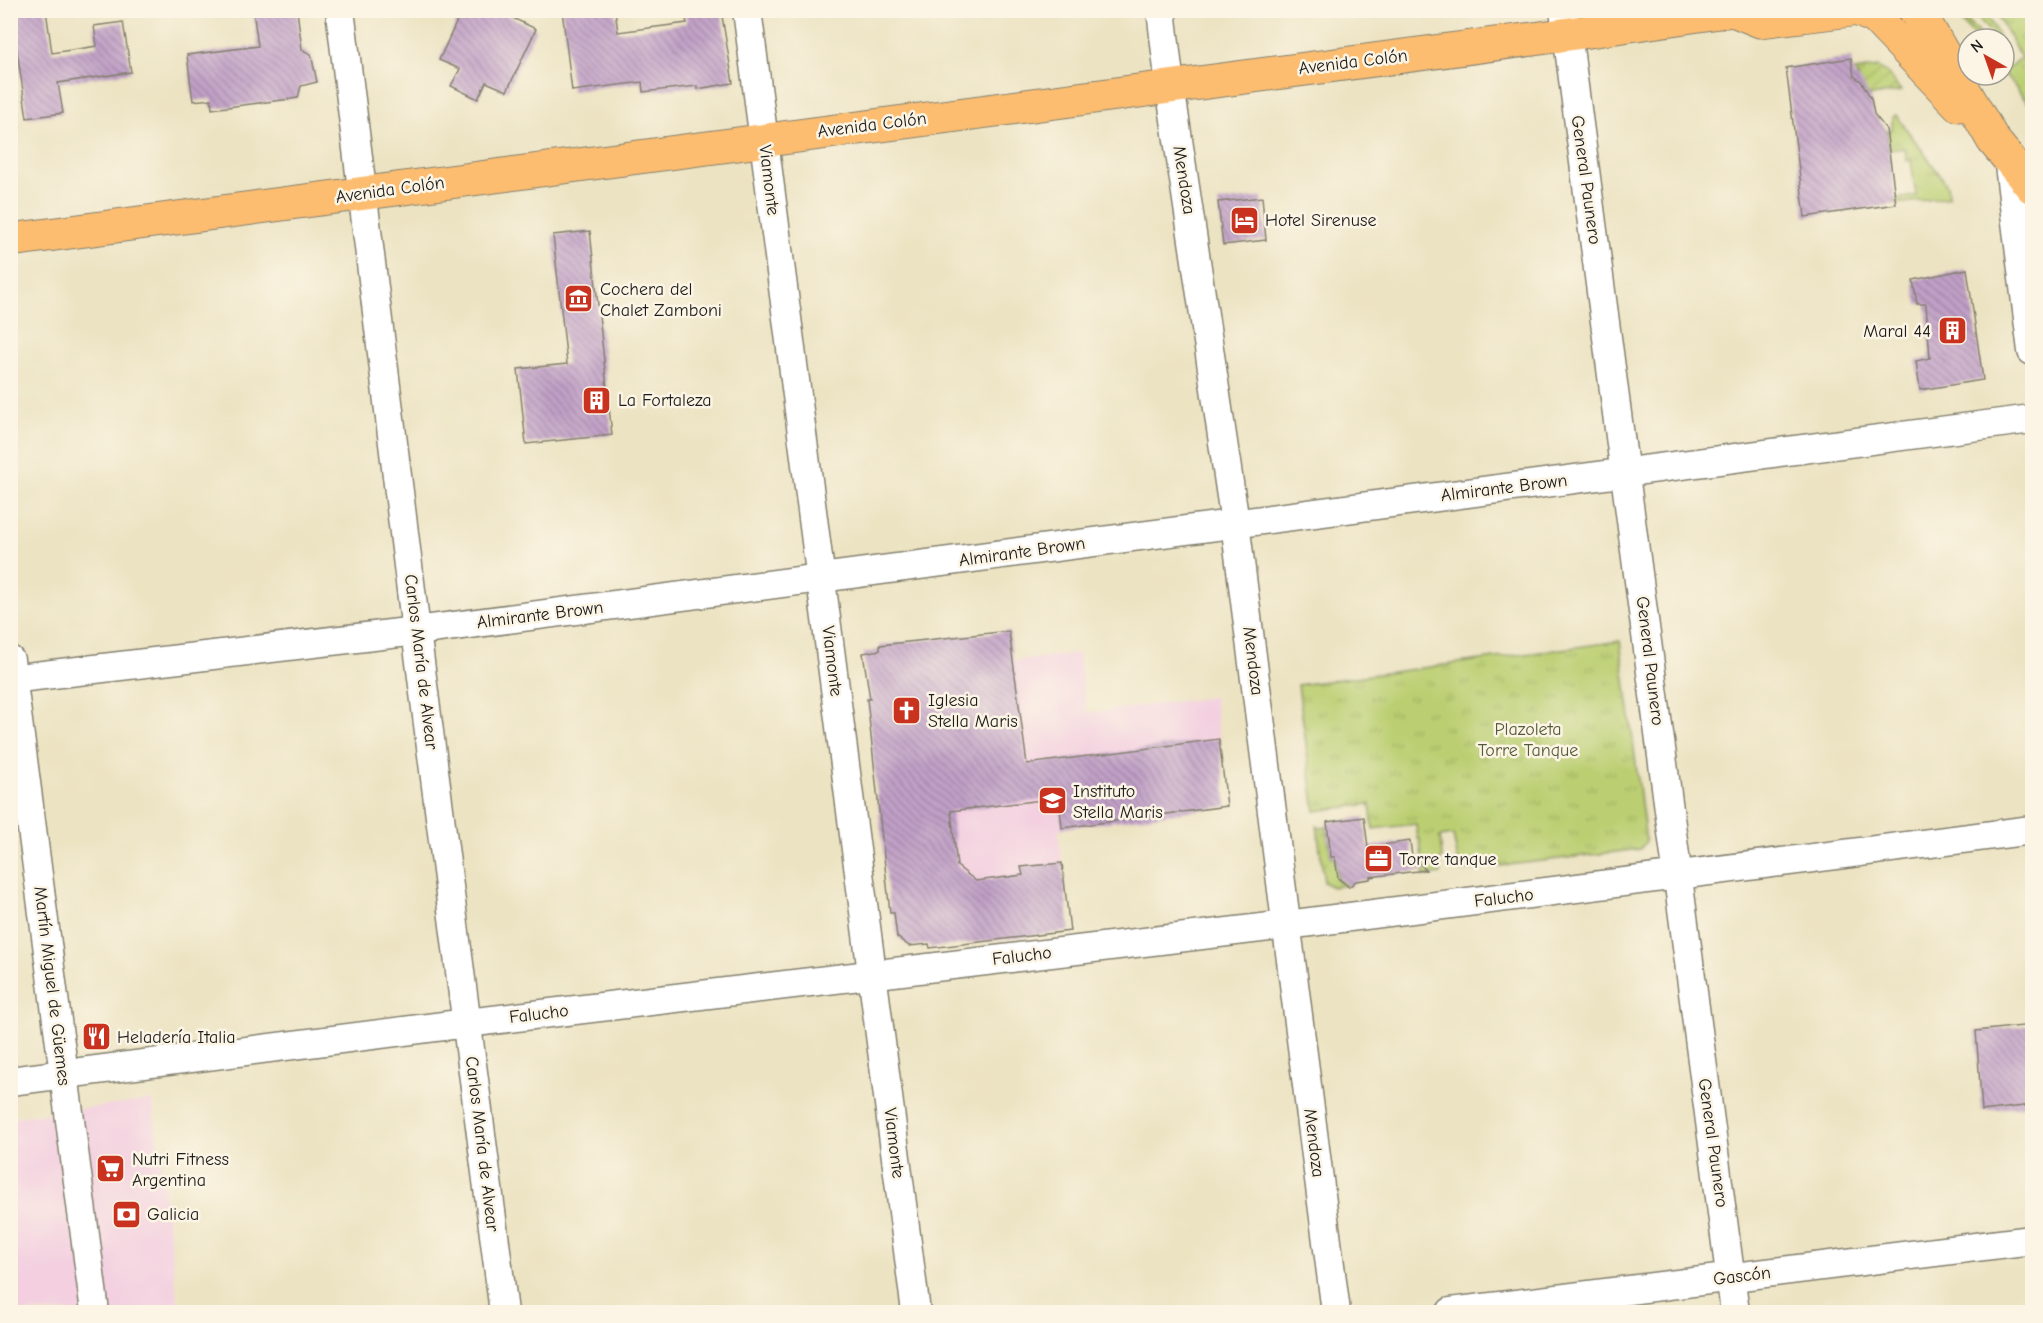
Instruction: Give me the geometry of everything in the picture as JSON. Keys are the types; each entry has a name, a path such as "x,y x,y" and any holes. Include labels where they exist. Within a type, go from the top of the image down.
{"main road":[{"name":"Avenida Colón","path":"10,240 1170,86 1566,22 1733,10"},
{"path":"1733,10 1760,21 1851,10"},
{"path":"1859,10 1876,18 2001,149 2032,187"},
{"path":"1914,10 1927,26 2001,149"}],"street":[{"name":"Carlos María de Alvear","path":"340,10 504,1312"},
{"name":"Viamonte","path":"747,10 916,1312"},
{"name":"Mendoza","path":"1161,10 1170,86 1235,523 1336,1312"},
{"name":"General Paunero","path":"1566,22 1735,1312"},
{"path":"2001,149 2032,351"},
{"name":"Almirante Brown","path":"11,672 417,631 2032,419"},
{"name":"Martín Miguel de Güemes","path":"11,672 94,1312"},
{"name":"Falucho","path":"10,1081 467,1023 1287,925 2032,830"},
{"name":"Gascón","path":"1451,1312 2032,1240"}],"shaded area":[{"name":"Instituto Stella Maris","path":"1078,653 1087,713 1214,697 1227,806 1058,829 1070,931 930,948 929,944 909,946 897,937 894,913 890,913 877,795 959,787 945,670"},
{"path":"152,1100 179,1312 17,1312 10,1261 10,1118"}],"green space":[{"path":"1953,11 1959,11 1973,27 1966,27"},
{"path":"1972,11 1985,11 1994,27 1986,27"},
{"path":"1995,11 2032,11 2032,108 2015,87 2016,62 2021,58 2016,49 2016,27 2004,27"},
{"path":"1878,67 1887,73 1901,91 1867,97 1855,71"},
{"path":"1896,115 1943,179 1949,197 1896,204 1896,199 1916,196 1911,160 1907,161 1905,148 1889,150 1887,131 1892,130 1892,117"},
{"name":"Plazoleta Torre Tanque","path":"1620,641 1646,841 1640,849 1460,871 1453,835 1440,837 1441,874 1424,876 1416,824 1373,829 1370,804 1315,811 1298,685"},
{"path":"1317,825 1319,828 1327,827 1331,857 1335,857 1338,882 1344,881 1349,885 1332,887 1324,882"}],"building":[{"path":"11,10 46,10 52,53 97,46 94,26 123,22 131,72 58,83 63,113 27,118"},
{"path":"253,10 297,10 302,50 311,54 317,82 301,86 298,98 212,109 211,99 193,101 187,55 258,46"},
{"path":"462,10 496,10 536,29 507,91 486,82 478,99 451,86 460,69 439,60"},
{"path":"562,10 615,10 618,32 687,23 684,10 721,10 733,83 697,89 697,86 643,92 642,82 572,91"},
{"path":"1851,58 1854,76 1861,81 1871,98 1874,114 1886,129 1896,204 1805,217 1786,68"},
{"path":"1262,197 1266,240 1223,245 1218,202"},
{"name":"Cochera del Chalet Zamboni","path":"590,231 612,435 526,444 518,369 567,364 553,235"},
{"name":"Maral 44","path":"1967,269 1983,380 1920,390 1916,361 1930,358 1926,304 1917,304 1913,280"},
{"name":"Instituto Stella Maris","path":"1009,631 1027,764 1219,739 1227,806 1062,828 1059,798 951,811 957,866 976,881 1023,875 1021,867 1062,863 1070,931 930,948 929,944 909,946 897,937 894,913 890,913 867,699 870,699 863,653 880,650 880,645"},
{"path":"1364,817 1368,847 1410,841 1412,856 1426,870 1370,877 1370,879 1356,881 1349,887 1338,878 1335,857 1331,857 1327,822"},
{"path":"2032,1025 2032,1105 1982,1111 1976,1031"}],"place":[{"name":"Hotel Sirenuse","path":"1244,220"},
{"name":"Cochera del Chalet Zamboni","path":"579,299"},
{"name":"Maral 44","path":"1952,331"},
{"name":"La Fortaleza","path":"597,400"},
{"name":"Iglesia Stella Maris","path":"907,710"},
{"name":"Instituto Stella Maris","path":"1052,801"},
{"name":"Torre tanque","path":"1378,859"},
{"name":"Heladería Italia","path":"96,1037"},
{"name":"Nutri Fitness Argentina","path":"111,1169"},
{"name":"Galicia","path":"126,1214"}]}
